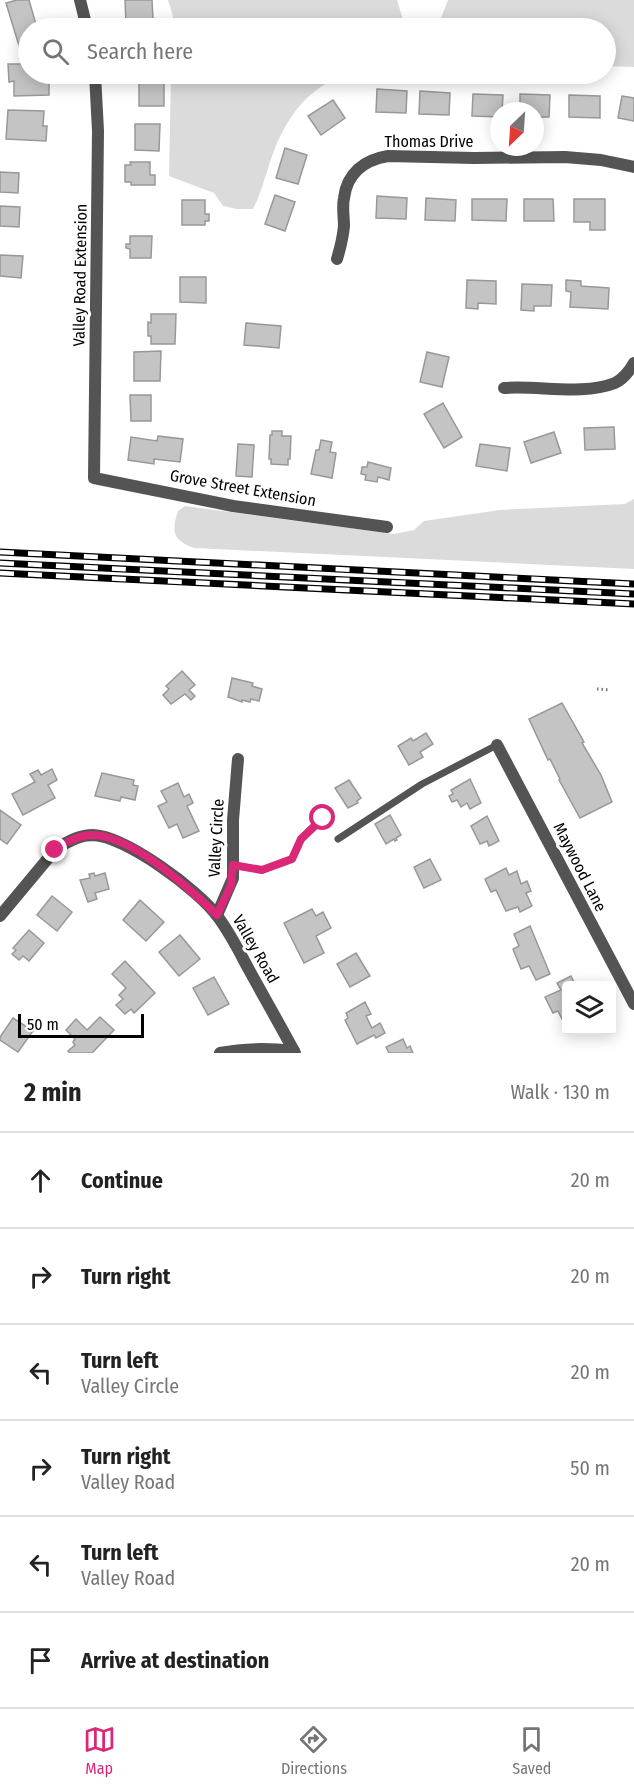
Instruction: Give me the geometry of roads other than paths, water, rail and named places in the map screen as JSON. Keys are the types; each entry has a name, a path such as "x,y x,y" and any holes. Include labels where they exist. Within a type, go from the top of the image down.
{"street":[{"path":"80,0 84,18"},
{"name":"Valley Road Extension","path":"94,478 99,131 96,84"},
{"name":"Thomas Drive","path":"337,259 344,227 343,200 346,186 352,174 374,158 388,156 566,157 601,160 634,167"},
{"path":"504,388 527,386 570,390 593,388 615,382 623,377 634,363"},
{"name":"Grove Street Extension","path":"94,478 233,506 387,527"},
{"name":"Maywood Lane","path":"497,745 634,1004"},
{"name":"Valley Circle","path":"217,915 231,885 232,820 238,759"},
{"name":"Valley Road","path":"0,916 55,850 64,843 78,837 93,835 107,837 133,849 186,886 217,915 295,1052"},
{"path":"219,1053 239,1049 267,1048 295,1052"}],"lane":[{"path":"338,839 422,784 497,745"}],"railway":[{"path":"0,552 634,584"},
{"path":"0,563 634,594"},
{"path":"0,573 634,604"}]}
